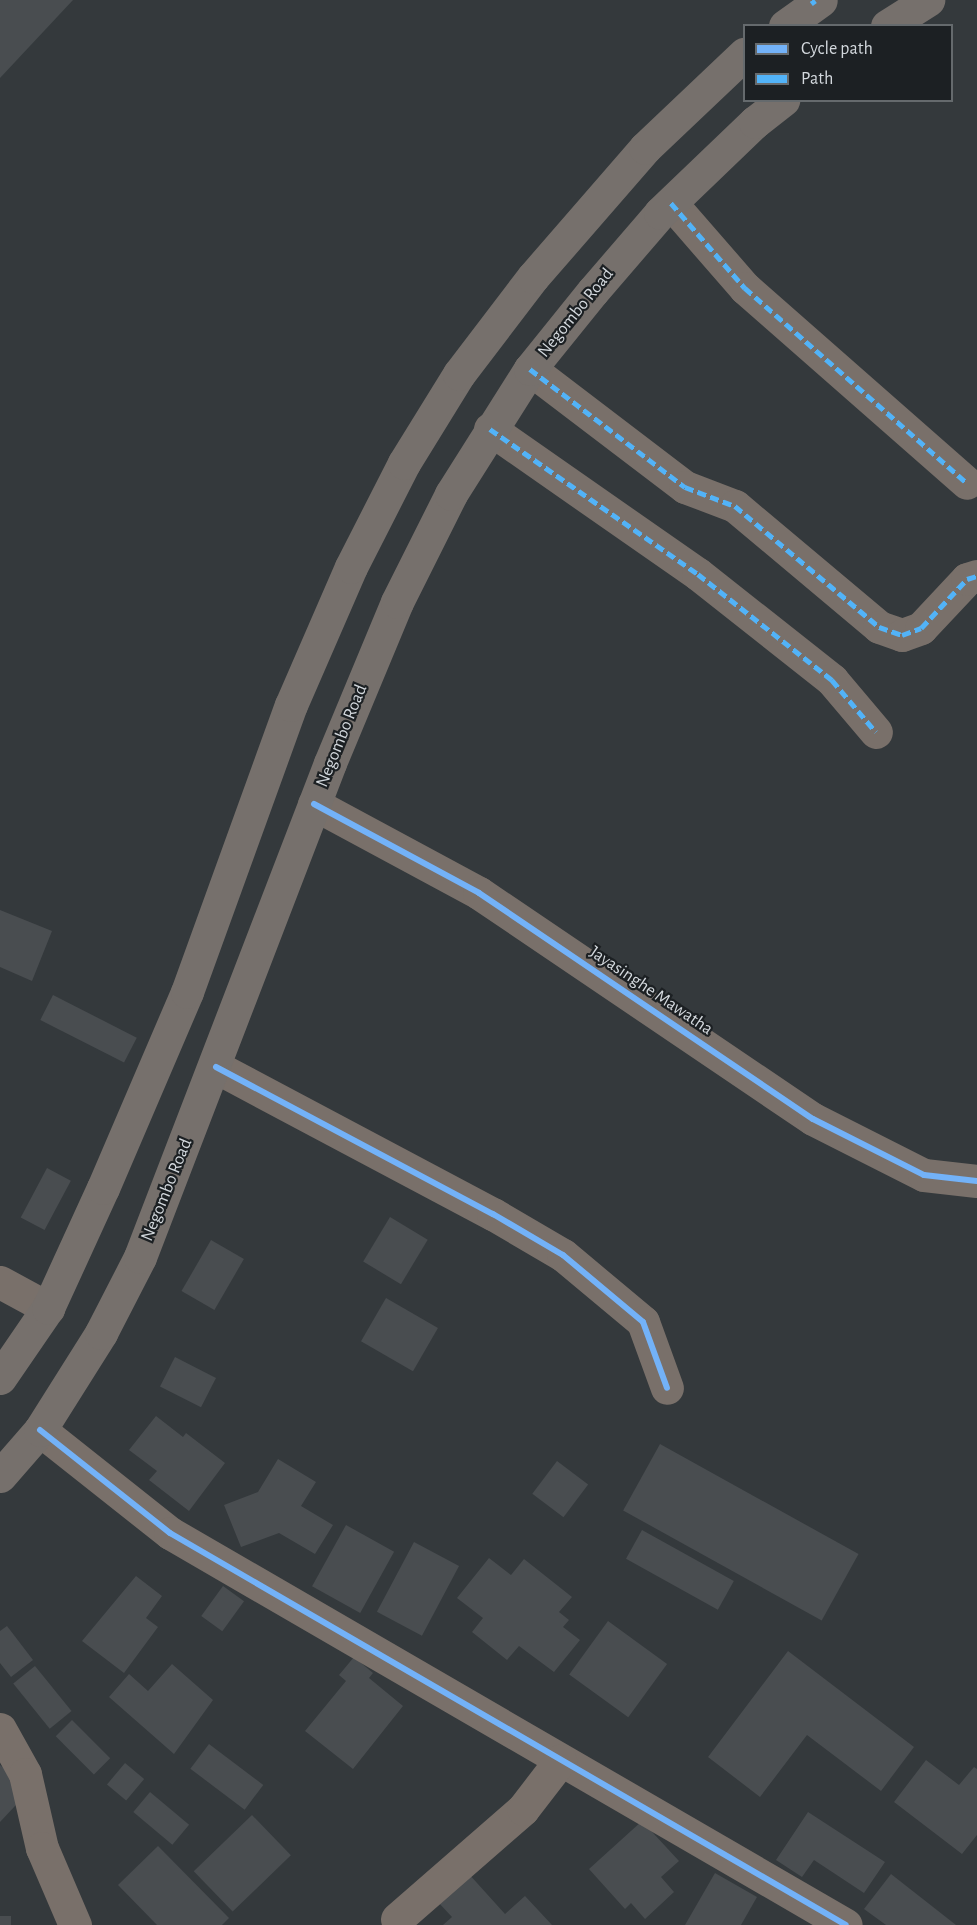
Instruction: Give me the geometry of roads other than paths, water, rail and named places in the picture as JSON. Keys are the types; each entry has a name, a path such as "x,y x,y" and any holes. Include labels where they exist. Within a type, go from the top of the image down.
{"highway":[{"path":"890,24 928,0"},
{"path":"787,24 816,1"},
{"path":"0,1378 48,1308 187,992 291,705 351,567 404,463 459,374 533,277 645,148 743,55"},
{"name":"Negombo Road","path":"0,1476 40,1430 101,1333 140,1257 216,1067 314,804 397,602 451,494 530,369 671,203 755,122 780,102"}],"street":[{"path":"671,203 745,288 967,483"},
{"path":"530,369 685,487 735,506 879,627 902,635 921,627 967,579 977,576"},
{"path":"490,429 707,581 832,680 876,732"},
{"name":"Jayasinghe Mawatha","path":"314,804 479,892 813,1119 924,1175 976,1183"},
{"path":"216,1067 493,1214 563,1255 643,1322 668,1388"},
{"path":"0,1282 48,1308"},
{"path":"40,1430 170,1533 846,1925"},
{"path":"0,1729 26,1774 42,1848 75,1925"},
{"path":"397,1919 523,1809 560,1761"}]}
